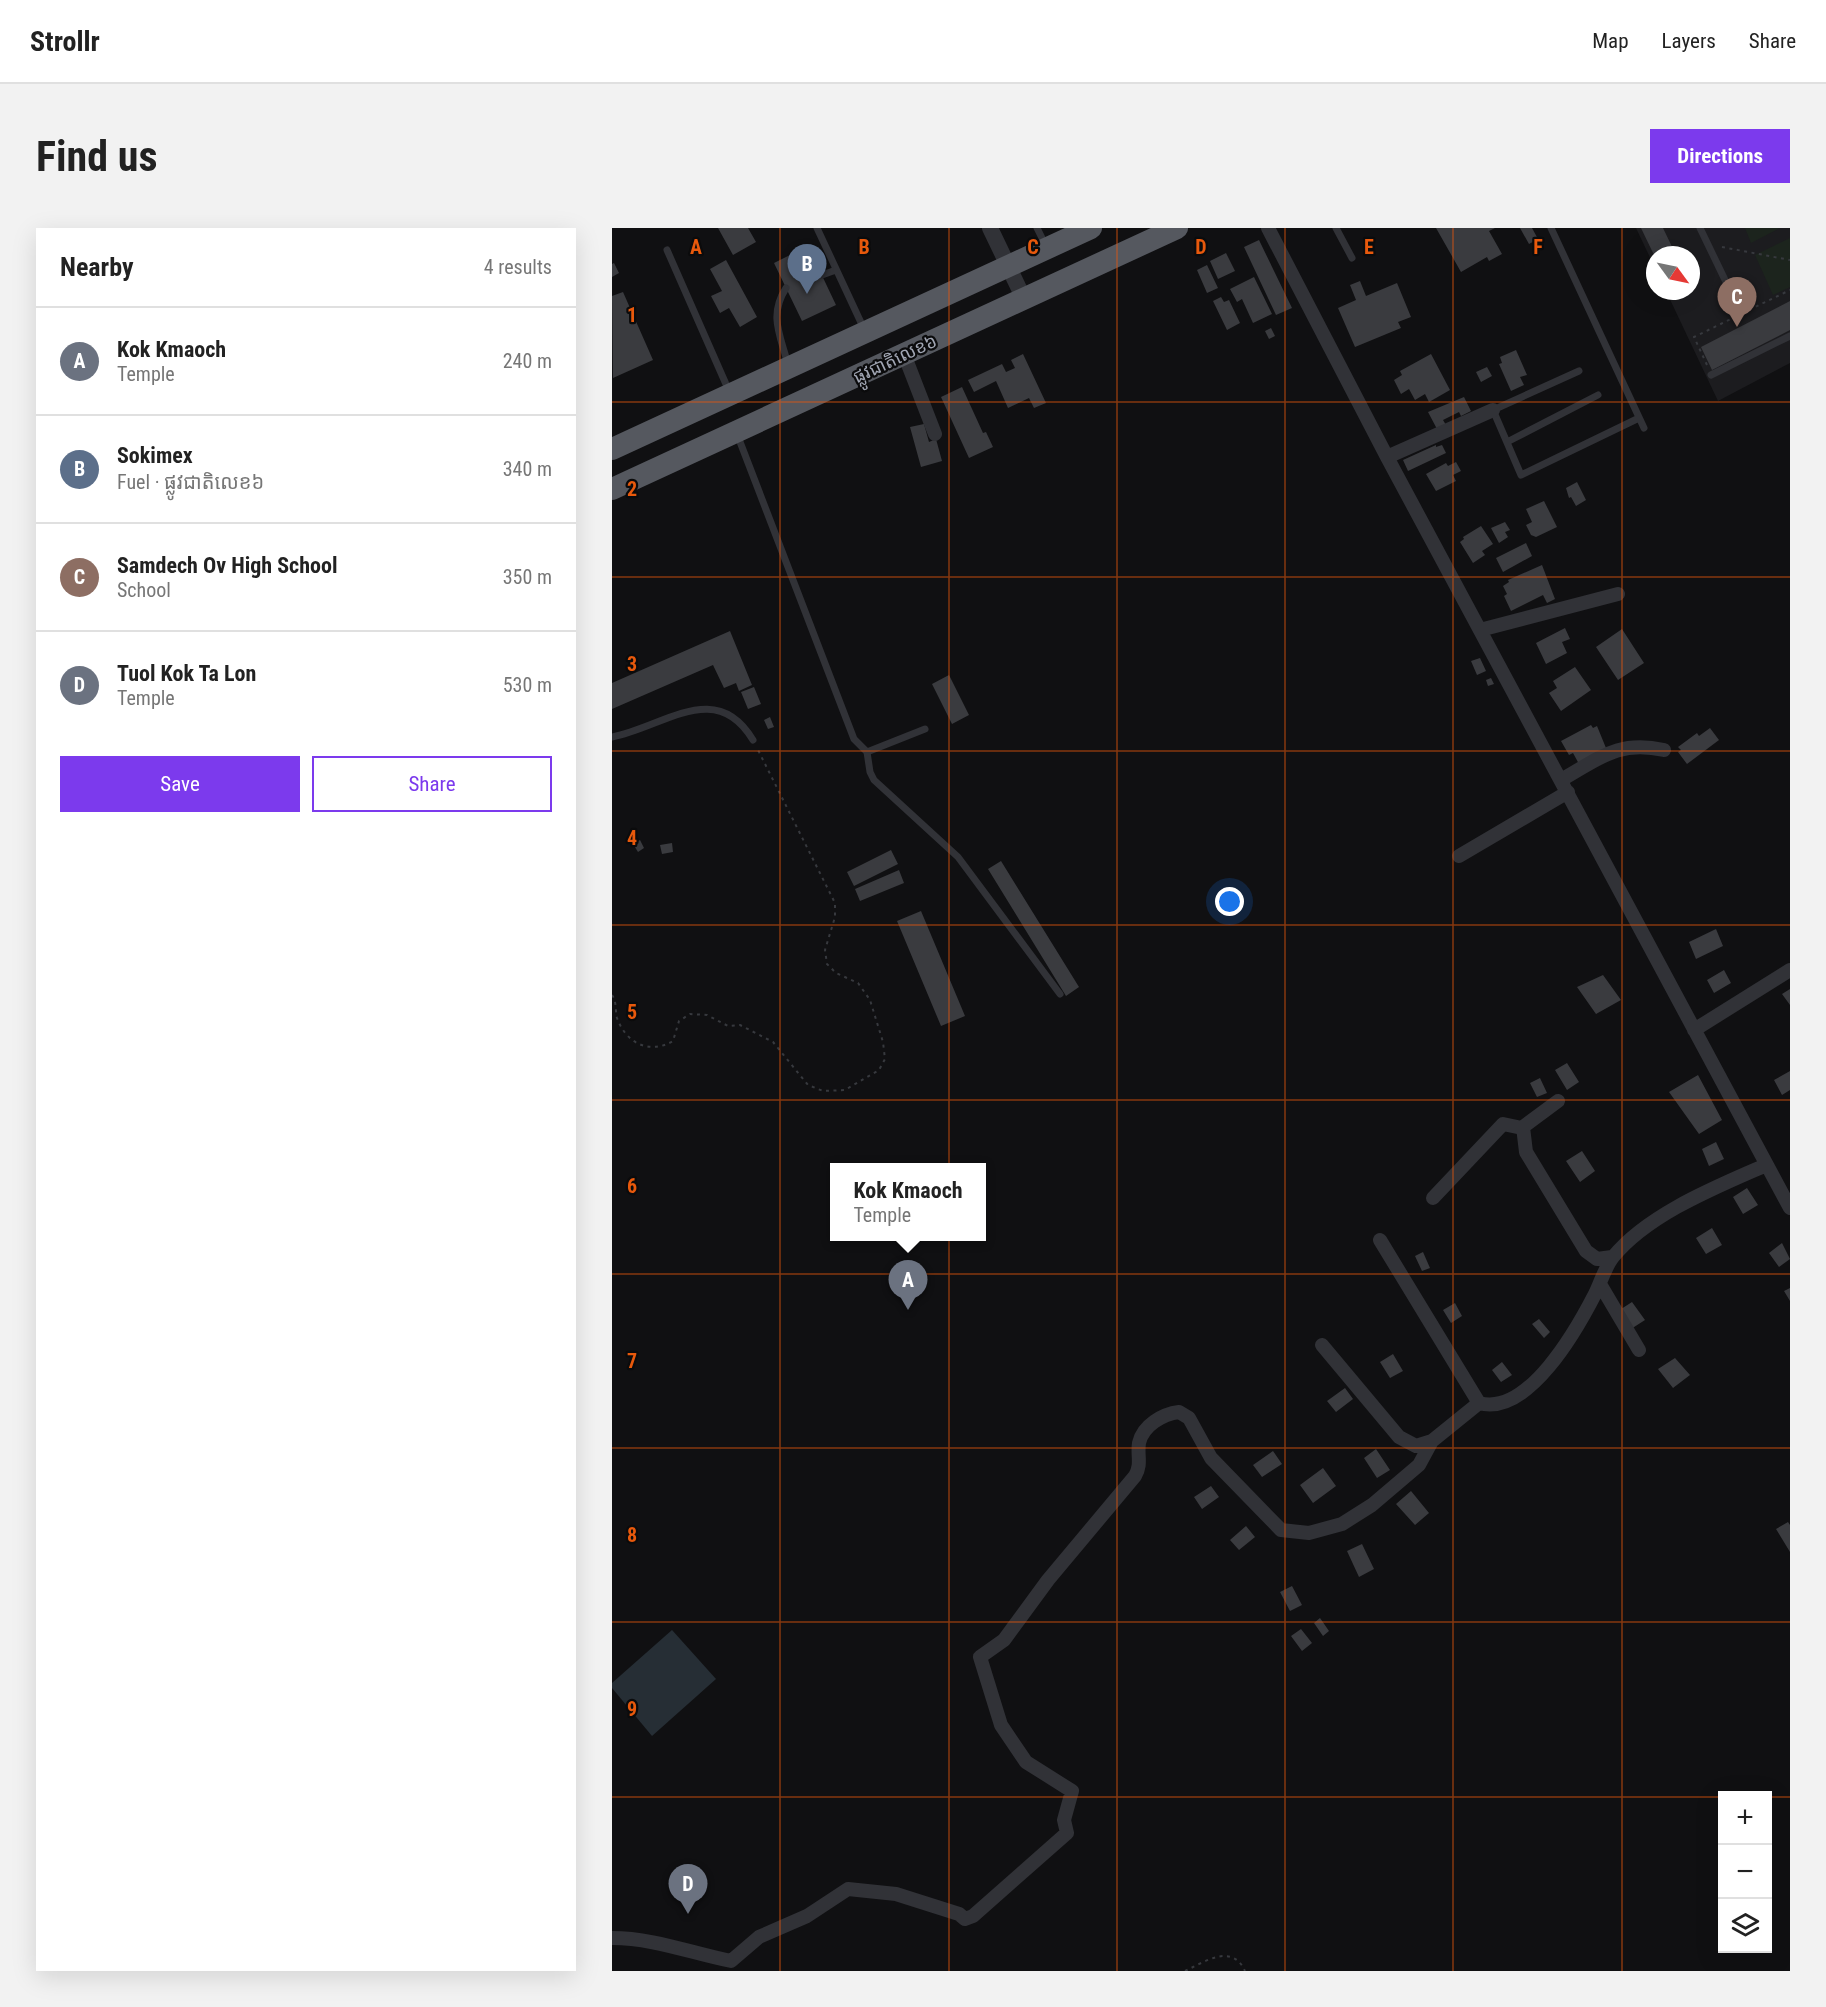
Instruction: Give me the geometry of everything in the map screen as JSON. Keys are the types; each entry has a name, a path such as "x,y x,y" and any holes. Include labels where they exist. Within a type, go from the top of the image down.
{"highway":[{"name":"ផ្លូវជាតិលេខ៦","path":"612,449 1092,228"},
{"name":"ផ្លូវជាតិលេខ៦","path":"612,489 1177,228"}],"street":[{"path":"990,228 1024,298"},
{"path":"1268,228 1387,457 1790,1208"},
{"path":"904,354 935,434"},
{"path":"1387,457 1493,410"},
{"path":"1480,630 1618,594"},
{"path":"1561,780 1610,752 1631,746 1664,750"},
{"path":"1460,856 1568,792"},
{"path":"1694,1030 1790,970"},
{"path":"1433,1198 1503,1124 1522,1128 1558,1101"},
{"path":"1522,1128 1526,1152 1576,1237 1586,1251 1597,1258 1612,1257"},
{"path":"1380,1240 1479,1403 1488,1406 1513,1399 1545,1370 1571,1340 1612,1257 1652,1222 1731,1180 1766,1165"},
{"path":"1600,1284 1639,1350"},
{"path":"1322,1345 1399,1437 1416,1446 1432,1441 1479,1403"},
{"path":"612,1938 665,1943 690,1953 731,1961 759,1937 807,1916 848,1889 896,1894 959,1914 965,1919 973,1916 1066,1833 1064,1820 1072,1791 1026,1762 1001,1725 980,1657 1004,1640 1048,1580 1135,1476 1140,1467 1139,1444 1144,1431 1170,1413 1179,1412 1189,1418 1211,1458 1281,1530 1309,1533 1342,1524 1372,1505 1419,1465 1432,1441"}],"lane":[{"path":"817,228 866,332"},
{"path":"1037,228 1047,248"},
{"path":"1336,228 1352,258"},
{"path":"1551,228 1644,428"},
{"path":"1700,228 1740,311"},
{"path":"668,250 730,394"},
{"path":"822,275 836,270"},
{"path":"786,288 777,302 775,313 789,368"},
{"path":"1711,375 1790,336"},
{"path":"1579,371 1493,410 1521,475 1639,418"},
{"path":"1507,442 1598,395"},
{"path":"736,432 854,740 867,753 870,772 874,780 958,857 1060,994"},
{"path":"612,737 648,728 696,708 714,708 736,717 753,740"},
{"path":"867,753 925,729"}],"path":[{"path":"1708,244 1790,260"},
{"path":"1694,337 1711,375"},
{"path":"612,995 616,1016 626,1037 646,1048 664,1047 673,1041 679,1021 690,1014 707,1015 728,1026 740,1025 773,1042 808,1085 823,1091 845,1090 879,1070 885,1059 883,1042 870,1000 858,982 836,973 827,964 825,950 835,917 835,903 753,740"},
{"path":"1185,1971 1218,1955 1232,1956 1241,1963 1245,1971"}],"shaded area":[{"path":"1636,228 1790,228 1790,363 1718,401 1670,300 1700,300 1700,246 1646,246 1646,249"},
{"path":"1745,228 1780,228 1751,243"},
{"path":"1790,238 1790,287 1773,295 1755,255"},
{"path":"672,1630 716,1679 652,1736 612,1688 612,1683"}],"building":[{"path":"718,228 748,228 756,242 733,255"},
{"path":"1436,228 1495,228 1489,231 1502,254 1489,261 1487,257 1461,272"},
{"path":"1520,228 1532,228 1538,239 1529,244"},
{"path":"1641,228 1663,228 1672,246 1650,246"},
{"path":"1259,240 1292,308 1276,315 1244,247"},
{"path":"808,246 836,305 802,321 774,263"},
{"path":"1226,253 1235,271 1218,279 1210,261"},
{"path":"726,260 757,317 740,327 729,308 720,313 711,296 722,291 710,269"},
{"path":"614,263 619,273 612,277 612,264"},
{"path":"1207,265 1218,288 1207,293 1197,270"},
{"path":"1254,277 1272,314 1253,323 1242,299 1237,302 1230,289"},
{"path":"1360,281 1366,296 1397,283 1411,317 1398,322 1401,328 1355,347 1338,308 1356,300 1350,285"},
{"path":"623,292 653,360 613,378 612,296"},
{"path":"1221,297 1224,302 1229,300 1240,323 1227,330 1213,301"},
{"path":"1790,301 1790,330 1712,370 1701,347"},
{"path":"1271,328 1275,336 1269,339 1265,331"},
{"path":"1516,350 1527,375 1520,377 1524,385 1511,391 1499,364 1502,363 1500,357"},
{"path":"1023,354 1046,403 1034,408 1029,398 1008,408 996,381 974,392 968,380 1002,364 1006,372 1015,368 1011,360"},
{"path":"1431,354 1450,390 1429,402 1425,394 1415,400 1409,389 1401,394 1394,380 1402,375 1400,371"},
{"path":"1487,367 1492,376 1481,382 1476,372"},
{"path":"962,387 983,433 986,432 993,447 969,458 941,397"},
{"path":"1464,397 1471,411 1461,416 1459,412 1443,420 1446,425 1437,429 1428,412"},
{"path":"924,424 929,442 936,439 942,461 921,467 910,427"},
{"path":"1436,445 1436,447 1442,445 1446,453 1408,471 1403,460"},
{"path":"1456,462 1461,471 1453,475 1456,481 1436,491 1426,474 1446,463 1448,466"},
{"path":"1577,482 1586,500 1576,506 1571,497 1569,498 1566,488"},
{"path":"1544,501 1557,527 1536,537 1531,535 1526,525 1532,522 1526,509"},
{"path":"1505,522 1510,530 1505,532 1508,537 1499,543 1491,528"},
{"path":"1481,526 1493,544 1482,551 1485,555 1473,563 1460,542 1464,539 1463,537"},
{"path":"1526,543 1532,556 1503,572 1496,558"},
{"path":"1542,565 1555,599 1547,603 1543,595 1511,611 1504,596 1507,594 1503,586 1509,582 1508,580"},
{"path":"1565,628 1570,639 1562,642 1567,653 1546,664 1536,643"},
{"path":"1622,629 1644,663 1618,680 1596,647"},
{"path":"730,631 752,685 739,691 736,683 724,688 713,665 612,709 612,683"},
{"path":"1480,658 1486,671 1477,675 1471,661"},
{"path":"1575,667 1591,690 1561,711 1549,693 1557,688 1553,681"},
{"path":"949,675 969,715 952,724 932,684"},
{"path":"1491,678 1494,684 1488,686 1486,680"},
{"path":"754,687 761,704 748,709 741,692"},
{"path":"770,717 774,727 768,729 764,720"},
{"path":"1591,725 1593,728 1597,726 1606,748 1579,764 1573,753 1569,755 1561,741"},
{"path":"1710,728 1719,740 1687,764 1678,752 1681,750 1678,747 1697,733 1699,736"},
{"path":"640,840 644,848 638,852 633,844"},
{"path":"672,843 673,852 662,854 660,845"},
{"path":"891,850 898,864 854,886 847,872"},
{"path":"1001,861 1079,987 1066,996 988,869"},
{"path":"899,870 904,883 860,901 855,889"},
{"path":"921,911 965,1016 941,1026 897,921"},
{"path":"1716,929 1723,946 1696,959 1689,942"},
{"path":"1724,970 1731,983 1714,993 1707,980"},
{"path":"1603,975 1621,1000 1596,1014 1577,987"},
{"path":"1790,989 1790,1005 1782,994"},
{"path":"1567,1063 1579,1082 1567,1090 1555,1070"},
{"path":"1790,1071 1790,1090 1782,1095 1774,1080"},
{"path":"1698,1075 1722,1120 1699,1134 1669,1092"},
{"path":"1540,1078 1547,1093 1537,1097 1530,1083"},
{"path":"1716,1142 1724,1159 1709,1166 1702,1149"},
{"path":"1582,1151 1595,1171 1580,1182 1566,1161"},
{"path":"1747,1188 1758,1205 1743,1214 1733,1197"},
{"path":"1712,1228 1722,1245 1706,1254 1696,1238"},
{"path":"1782,1243 1790,1259 1779,1267 1769,1253"},
{"path":"1423,1252 1430,1268 1422,1271 1415,1256"},
{"path":"1790,1288 1790,1301 1784,1291"},
{"path":"1632,1302 1645,1320 1631,1329 1618,1311"},
{"path":"1455,1303 1462,1316 1451,1323 1443,1310"},
{"path":"1539,1319 1550,1332 1544,1338 1532,1324"},
{"path":"1393,1354 1403,1371 1390,1378 1380,1362"},
{"path":"1675,1358 1690,1375 1673,1388 1658,1369"},
{"path":"1502,1362 1512,1375 1501,1382 1492,1370"},
{"path":"1345,1388 1353,1399 1336,1412 1327,1401"},
{"path":"1376,1449 1390,1470 1377,1478 1364,1458"},
{"path":"1273,1451 1282,1464 1262,1477 1253,1465"},
{"path":"1323,1468 1336,1486 1313,1503 1300,1485"},
{"path":"1211,1486 1219,1497 1202,1509 1194,1497"},
{"path":"1411,1491 1429,1513 1415,1525 1396,1504"},
{"path":"1788,1522 1790,1525 1790,1552 1776,1529"},
{"path":"1246,1526 1255,1537 1239,1550 1230,1540"},
{"path":"1362,1544 1374,1569 1359,1577 1347,1551"},
{"path":"1292,1586 1302,1605 1290,1611 1280,1592"},
{"path":"1320,1618 1329,1631 1323,1636 1314,1623"},
{"path":"1301,1629 1312,1643 1302,1651 1291,1636"}],"place":[{"name":"Sokimex","path":"807,294"},
{"name":"Samdech Ov High School","path":"1737,327"},
{"name":"Kok Kmaoch","path":"908,1310"},
{"name":"Tuol Kok Ta Lon","path":"688,1914"}]}
